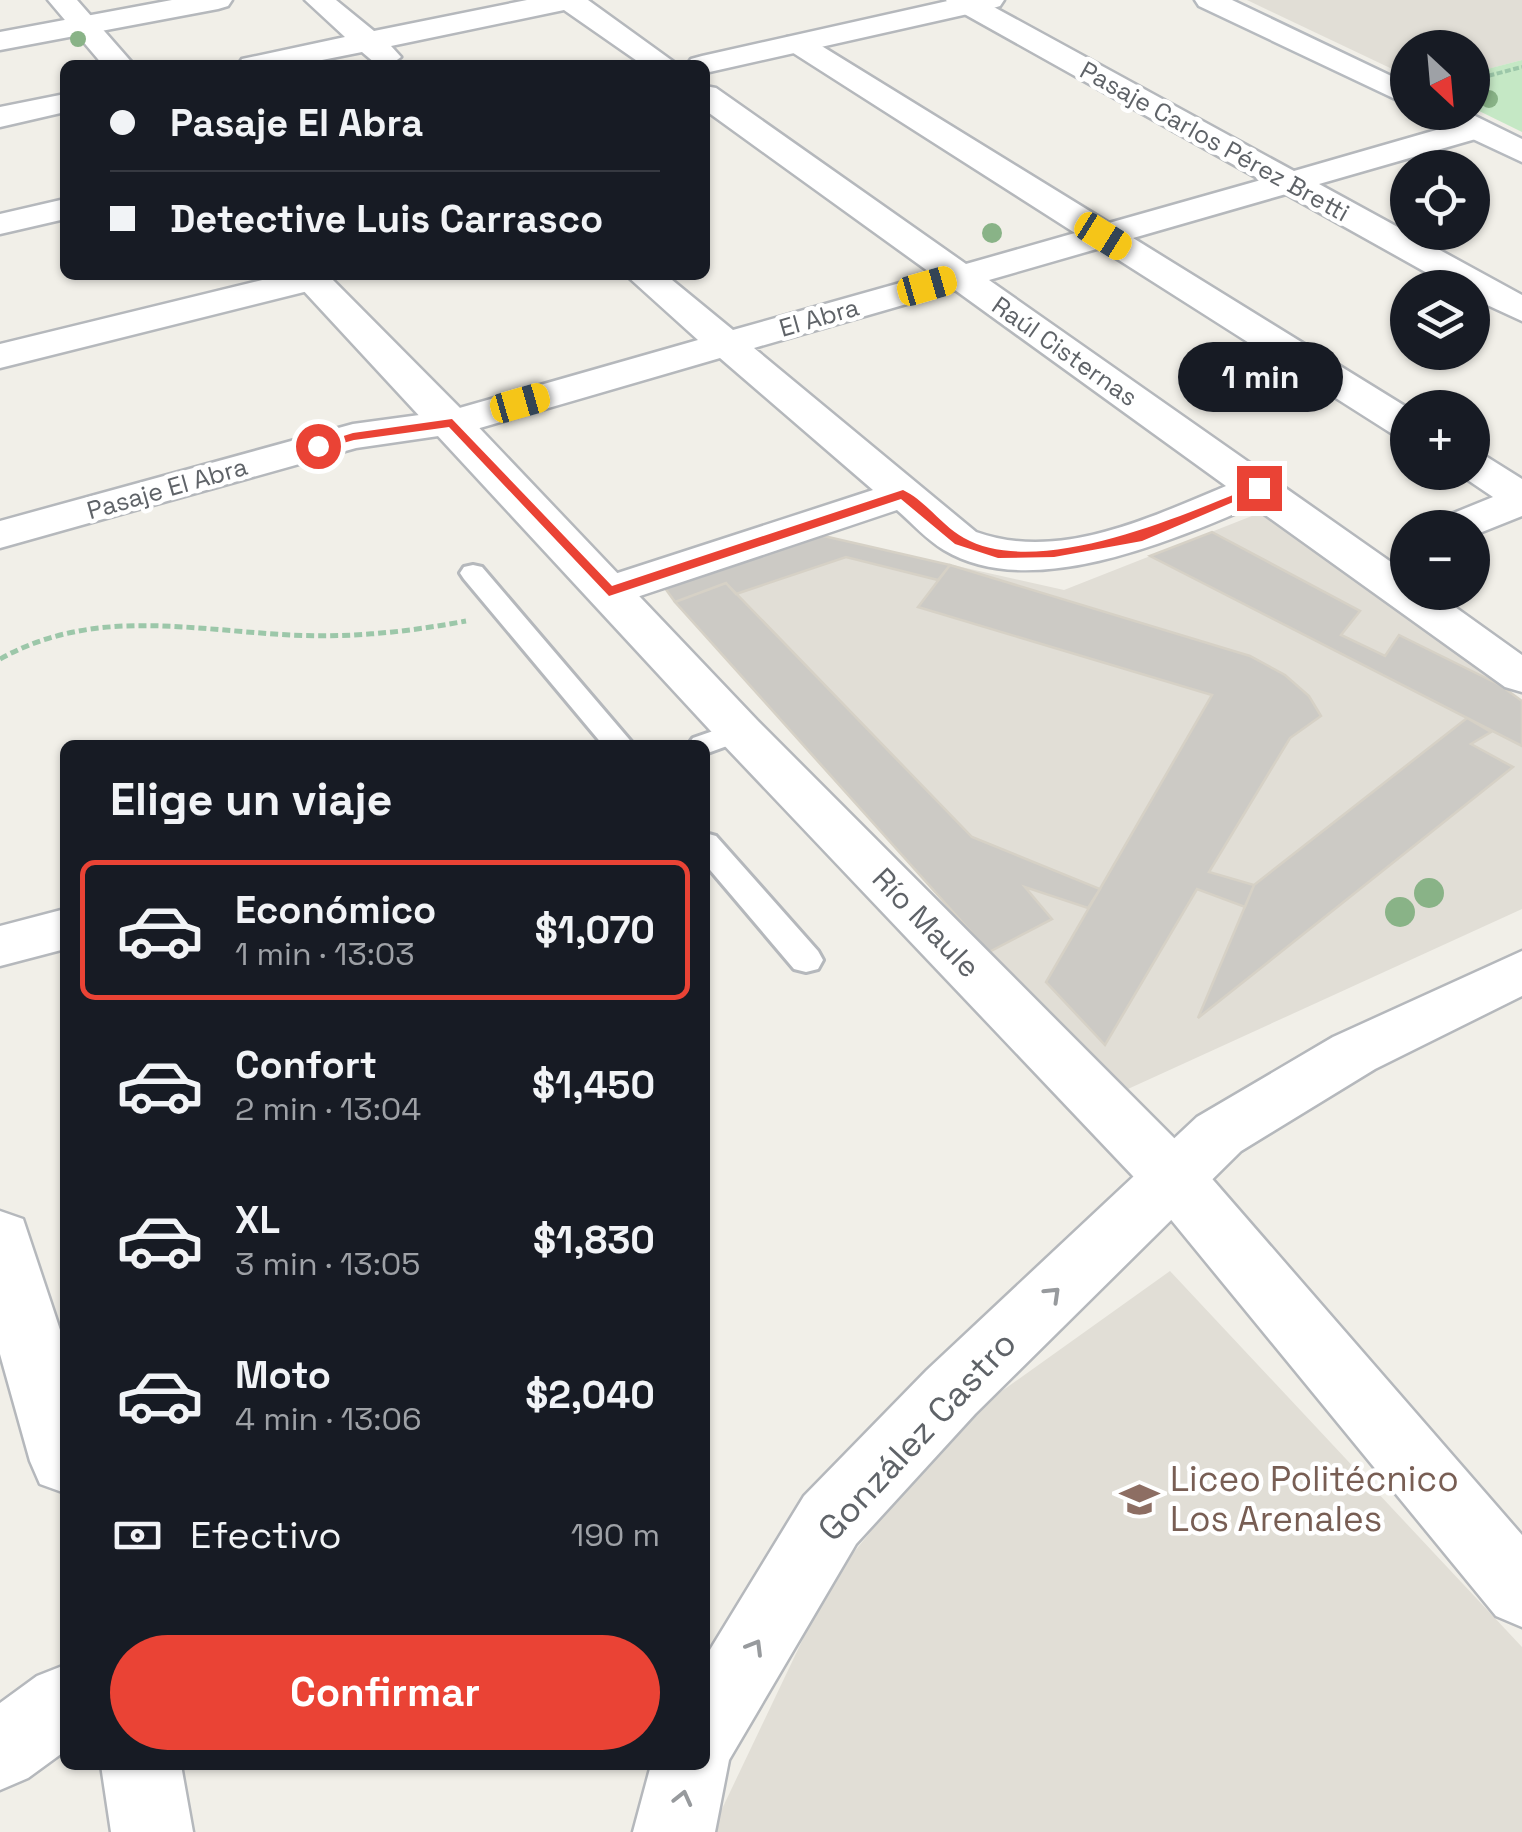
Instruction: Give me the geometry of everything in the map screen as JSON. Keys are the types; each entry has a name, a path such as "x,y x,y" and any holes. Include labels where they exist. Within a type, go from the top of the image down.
{"street":[{"path":"62,0 115,60"},
{"path":"0,42 218,0"},
{"path":"318,0 390,60"},
{"path":"278,60 569,0 656,60"},
{"path":"1209,0 1390,87"},
{"path":"710,62 798,26 839,34 973,2"},
{"name":"Pasaje Carlos Pérez Bretti","path":"973,2 1522,310"},
{"path":"798,26 1103,236 1390,415"},
{"name":"Raúl Cisternas","path":"710,99 1522,677"},
{"path":"0,116 60,104"},
{"name":"El Abra","path":"452,423 1472,130"},
{"path":"1477,130 1522,152"},
{"path":"0,224 60,210"},
{"path":"0,356 297,280"},
{"name":"Río Maule","path":"312,280 609,592 721,738 1172,1176 1511,1558"},
{"path":"650,280 960,541 998,554 1054,553 1138,538 1259,488"},
{"name":"Pasaje El Abra","path":"0,534 353,436 452,423"},
{"path":"1490,478 1522,499"},
{"path":"609,592 903,494"},
{"path":"1490,513 1522,499"},
{"path":"1364,563 1390,553"},
{"path":"0,946 60,930"},
{"name":"González Castro","path":"710,1722 830,1520 950,1392 1172,1176 1219,1134 1354,1053 1522,972"},
{"path":"0,1238 60,1444"},
{"path":"0,1750 60,1708"},
{"path":"141,1770 152,1832"},
{"path":"674,1832 690,1770"}],"lane":[{"path":"473,573 616,740"},
{"path":"710,850 806,960"}],"path":[{"path":"1490,75 1522,67"},
{"path":"0,659 20,643 92,628 168,626 327,636 438,627 505,614"}],"shaded area":[{"path":"1247,0 1522,0 1522,60 1490,68 1490,30 1390,30 1390,68"},
{"path":"1262,512 1390,605 1390,610 1397,610 1522,701 1522,909 1117,1094 675,602 815,534 1064,590"},
{"name":"Liceo Politécnico Los Arenales","path":"1170,1271 1522,1647 1522,1832 711,1832 831,1580 964,1418"}],"green space":[{"path":"1522,60 1522,132 1490,116 1490,68"}],"building":[{"path":"1212,532 1360,611 1341,635 1385,656 1399,635 1500,685 1522,701 1522,746 1150,556"},
{"path":"815,534 950,565 938,580 846,557 736,594 726,583 675,602 662,584"},
{"path":"950,565 1250,656 1285,675 1309,696 1321,716 1290,738 1209,872 1254,885 1245,907 1197,889 1105,1045 1046,982 1212,695 918,607"},
{"path":"726,583 972,837 1100,889 1088,908 1025,887 1052,919 989,952 675,602"},
{"path":"1467,718 1491,732 1471,744 1513,767 1198,1018 1254,885"}],"place":[{"name":"Liceo Politécnico Los Arenales","path":"1140,1499"}],"route":[{"path":"318,446 353,436 452,423 609,592 903,494 960,541 998,554 1054,553 1138,538 1259,488"}]}
